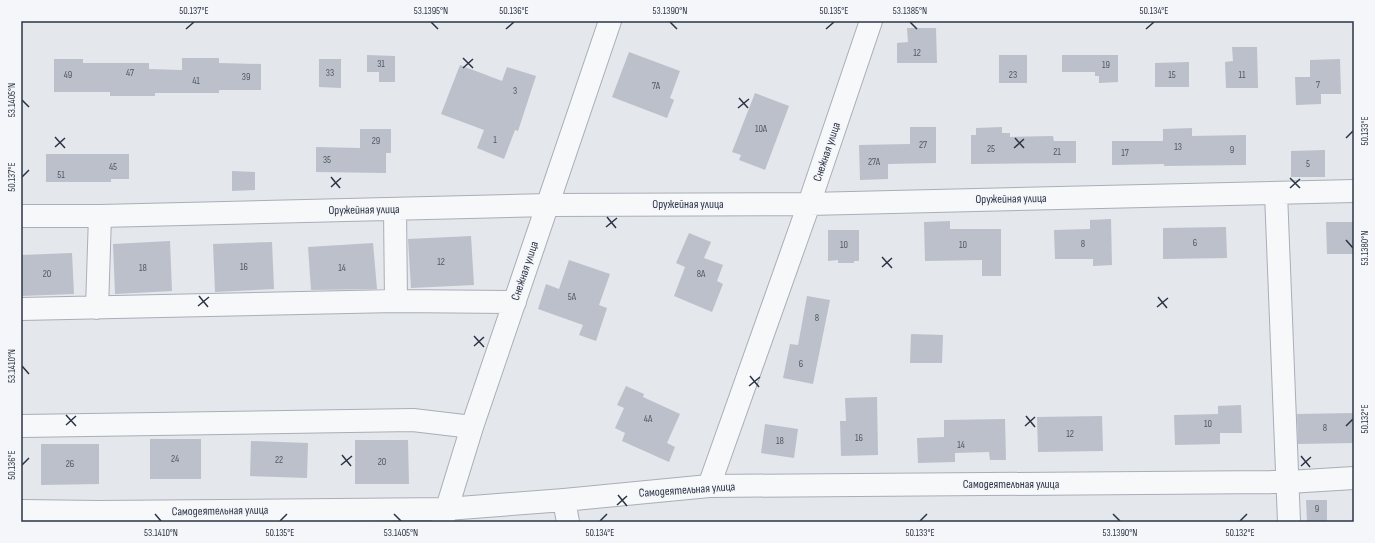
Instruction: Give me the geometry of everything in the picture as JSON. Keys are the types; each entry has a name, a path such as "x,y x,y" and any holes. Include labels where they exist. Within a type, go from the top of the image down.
{"street":[{"name":"Снежная улица","path":"445,515 472,427 610,21"},
{"name":"Снежная улица","path":"709,486 809,204 871,21"},
{"name":"Оружейная улица","path":"21,216 100,216 548,205 809,204 1354,192"},
{"path":"1276,193 1289,522"},
{"path":"395,209 396,301"},
{"path":"97,308 100,216"},
{"path":"21,309 396,301 515,302"},
{"path":"21,426 414,420 472,427"},
{"name":"Самодеятельная улица","path":"21,511 445,515 564,500 709,486 1288,482 1354,478"},
{"path":"564,500 568,522"}],"building":[{"path":"907,28 936,28 937,63 897,63 897,43 908,42"},
{"path":"1232,47 1257,47 1258,88 1226,88 1225,62 1233,61"},
{"path":"629,52 680,71 670,98 674,100 667,118 612,97"},
{"path":"367,55 395,56 395,82 379,82 379,72 367,72"},
{"path":"999,55 1027,55 1027,83 999,83"},
{"path":"1062,55 1118,55 1118,82 1099,83 1099,76 1095,76 1095,72 1062,72"},
{"path":"182,58 219,58 219,63 261,64 261,90 219,90 219,93 155,93 155,96 110,96 110,92 54,92 54,59 83,59 83,63 149,63 149,69 182,70"},
{"path":"319,59 341,59 341,88 319,87"},
{"path":"1340,59 1341,94 1321,94 1321,104 1296,105 1295,77 1310,77 1310,60"},
{"path":"1189,62 1189,87 1155,87 1155,63"},
{"path":"460,65 502,81 507,67 536,76 518,131 515,130 504,159 477,148 484,130 441,114"},
{"path":"755,93 789,106 765,170 739,160 741,155 732,152"},
{"path":"910,127 936,127 936,163 888,164 888,179 860,180 859,145 910,144"},
{"path":"1002,127 1002,133 1010,133 1010,137 1053,136 1054,141 1076,141 1076,163 971,164 971,135 976,135 976,128"},
{"path":"1192,128 1192,136 1246,135 1246,165 1112,165 1112,141 1163,141 1163,129"},
{"path":"360,129 391,129 391,153 386,153 386,173 316,172 316,147 360,148"},
{"path":"1325,150 1325,177 1291,177 1291,151"},
{"path":"46,154 129,154 129,179 111,179 111,182 46,182"},
{"path":"232,171 255,172 255,190 232,191"},
{"path":"1111,219 1112,265 1093,266 1093,259 1055,259 1054,230 1090,229 1090,220"},
{"path":"950,221 950,229 1001,229 1001,276 982,276 982,260 925,261 924,222"},
{"path":"1326,222 1354,222 1354,254 1327,254"},
{"path":"1226,227 1227,258 1163,259 1163,228"},
{"path":"828,230 859,230 859,261 854,261 854,263 838,263 838,260 828,261"},
{"path":"689,233 711,242 704,258 723,265 717,281 723,284 712,312 674,296 685,267 676,263"},
{"path":"471,236 474,285 411,288 408,239"},
{"path":"170,241 172,291 115,294 113,244"},
{"path":"272,242 274,289 215,292 213,244"},
{"path":"373,243 377,289 311,290 308,247"},
{"path":"72,253 74,294 21,296 21,255"},
{"path":"569,260 610,274 599,305 607,308 596,341 579,335 583,325 538,309 546,284 559,289"},
{"path":"807,296 830,300 813,384 783,378 790,344 798,345"},
{"path":"911,334 943,335 942,363 910,363"},
{"path":"626,386 644,394 643,397 680,414 667,443 675,447 669,462 622,441 625,433 615,428 624,408 617,405"},
{"path":"877,397 878,455 841,456 840,421 846,421 845,398"},
{"path":"1241,405 1242,433 1220,433 1220,444 1175,445 1174,415 1218,414 1218,406"},
{"path":"1354,413 1354,443 1298,444 1297,414"},
{"path":"1102,416 1103,451 1038,452 1037,417"},
{"path":"1005,419 1006,460 990,460 989,452 955,453 955,462 918,463 917,438 944,437 944,420"},
{"path":"765,424 798,429 794,458 761,453"},
{"path":"150,439 201,439 201,479 150,479"},
{"path":"355,440 408,440 409,484 355,484"},
{"path":"251,441 308,443 307,478 250,476"},
{"path":"41,444 99,444 99,484 41,485"},
{"path":"1306,500 1327,500 1327,522 1307,522"}]}
